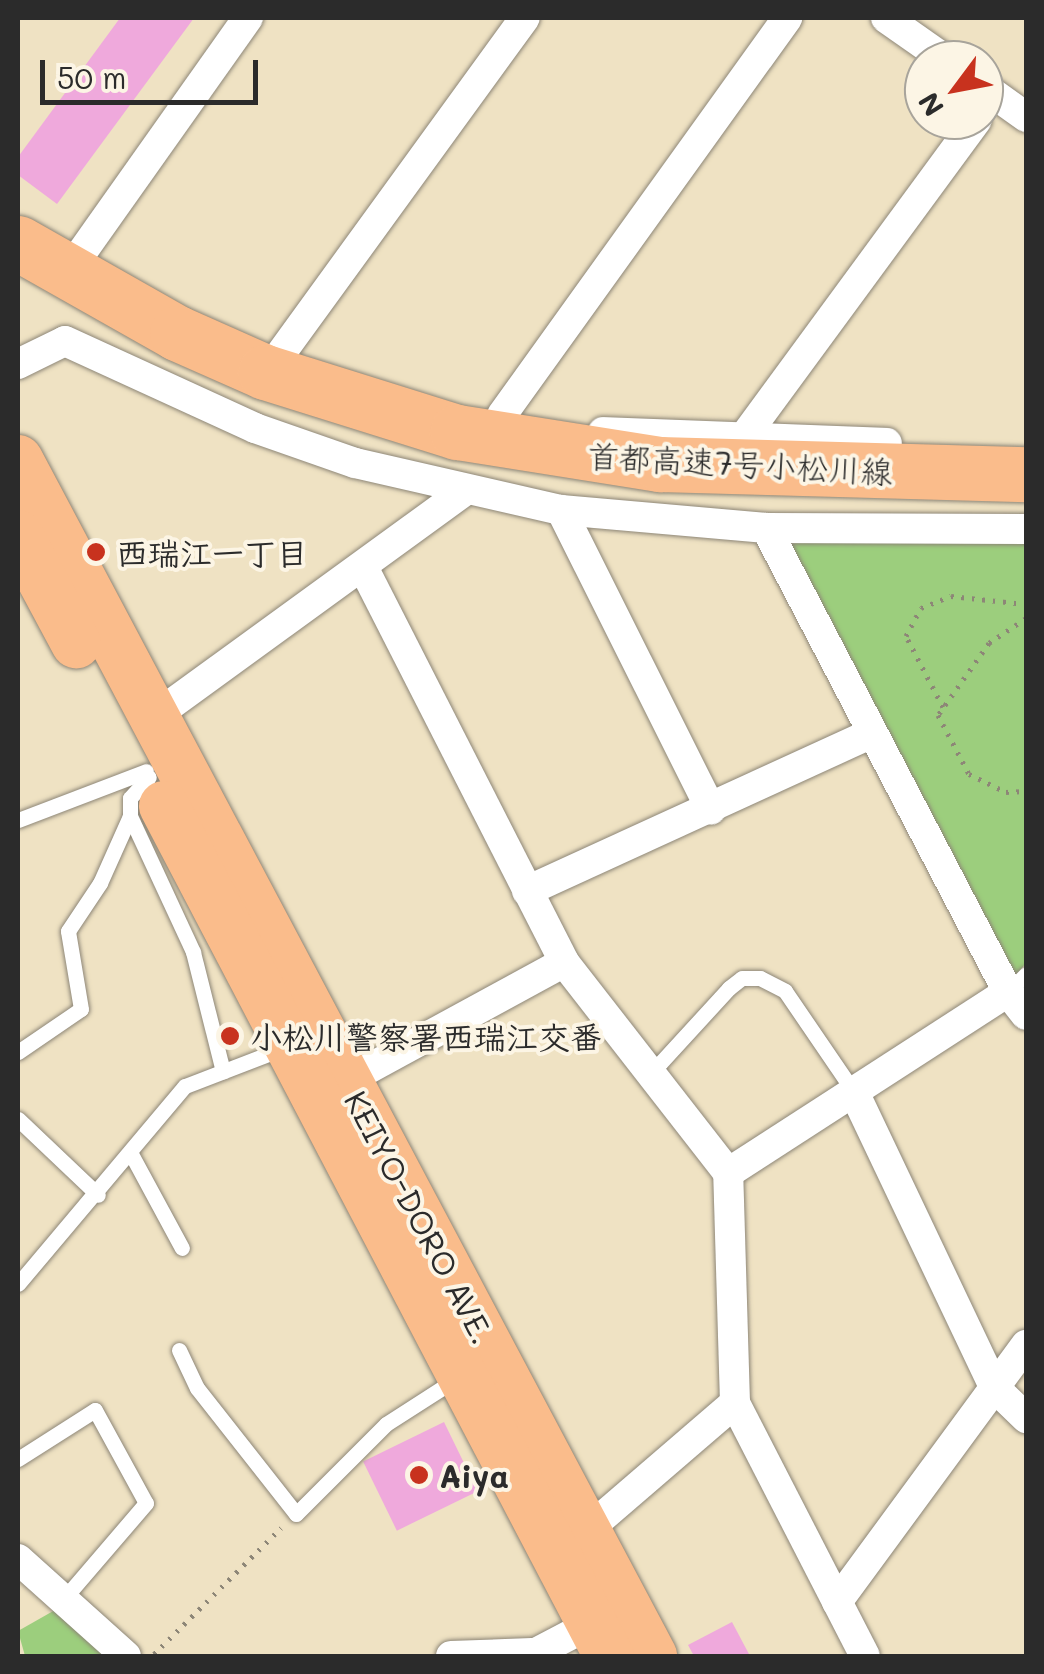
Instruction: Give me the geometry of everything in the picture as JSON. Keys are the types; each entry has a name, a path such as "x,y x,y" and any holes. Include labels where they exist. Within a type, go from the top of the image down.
{"highway":[{"name":"首都高速7号小松川線","path":"18,242 178,333 265,372 456,432 660,464 1026,474"},
{"name":"首都高速7号小松川線","path":"18,282 162,364 255,404 451,464 553,483 759,505 1026,508"},
{"name":"KEIYO-DORO AVE.","path":"18,460 652,1656"},
{"name":"KEIYO-DORO AVE.","path":"18,535 142,788 287,1046 600,1640"}],"street":[{"path":"80,255 248,18"},
{"path":"282,352 525,18"},
{"path":"502,415 787,18"},
{"path":"886,18 917,40"},
{"path":"1004,106 1026,118"},
{"path":"744,437 962,140"},
{"path":"18,220 80,255 282,352 428,402 594,432 1026,448"},
{"path":"18,364 64,341 254,428 463,492 561,510 766,528 1026,528"},
{"path":"155,716 364,569 463,492"},
{"path":"561,510 711,809"},
{"path":"728,1173 1020,993 870,734 766,528"},
{"path":"364,569 564,962 728,1173 735,1403 865,1656"},
{"path":"528,891 870,734"},
{"path":"348,1080 564,962"},
{"path":"854,1092 994,1388 1026,1418"},
{"path":"837,1602 1026,1345"},
{"path":"586,1531 735,1403"},
{"path":"18,1558 61,1602 126,1656"},
{"path":"451,1656 531,1654 600,1640"}],"lane":[{"path":"18,820 142,788"},
{"path":"18,1052 81,1009 68,931 142,788"},
{"path":"142,788 193,952 223,1072"},
{"path":"652,1072 729,988 742,978 760,978 786,990 854,1092"},
{"path":"18,1284 98,1195 185,1086 287,1046"},
{"path":"18,1118 98,1195"},
{"path":"130,1152 182,1248"},
{"path":"179,1350 197,1388 296,1514 386,1424 463,1374"},
{"path":"18,1459 95,1410 146,1503 61,1602"}],"path":[{"path":"943,707 906,636 921,608 951,596 1026,604"},
{"path":"1026,618 989,642 938,715 969,774 1006,792 1026,791"},
{"path":"152,1656 296,1514"}],"green space":[{"path":"775,533 1026,537 1026,963 1011,981"},
{"path":"55,1610 106,1656 25,1656 18,1631"}],"building":[{"path":"120,18 194,18 57,204 18,175 18,157"},
{"path":"444,1422 478,1491 397,1531 363,1461"},
{"path":"732,1622 750,1656 694,1656 688,1645"}],"place":[{"name":"西瑞江一丁目","path":"96,552"},
{"name":"小松川警察署西瑞江交番","path":"230,1036"},
{"name":"Aiya","path":"419,1475"}]}
